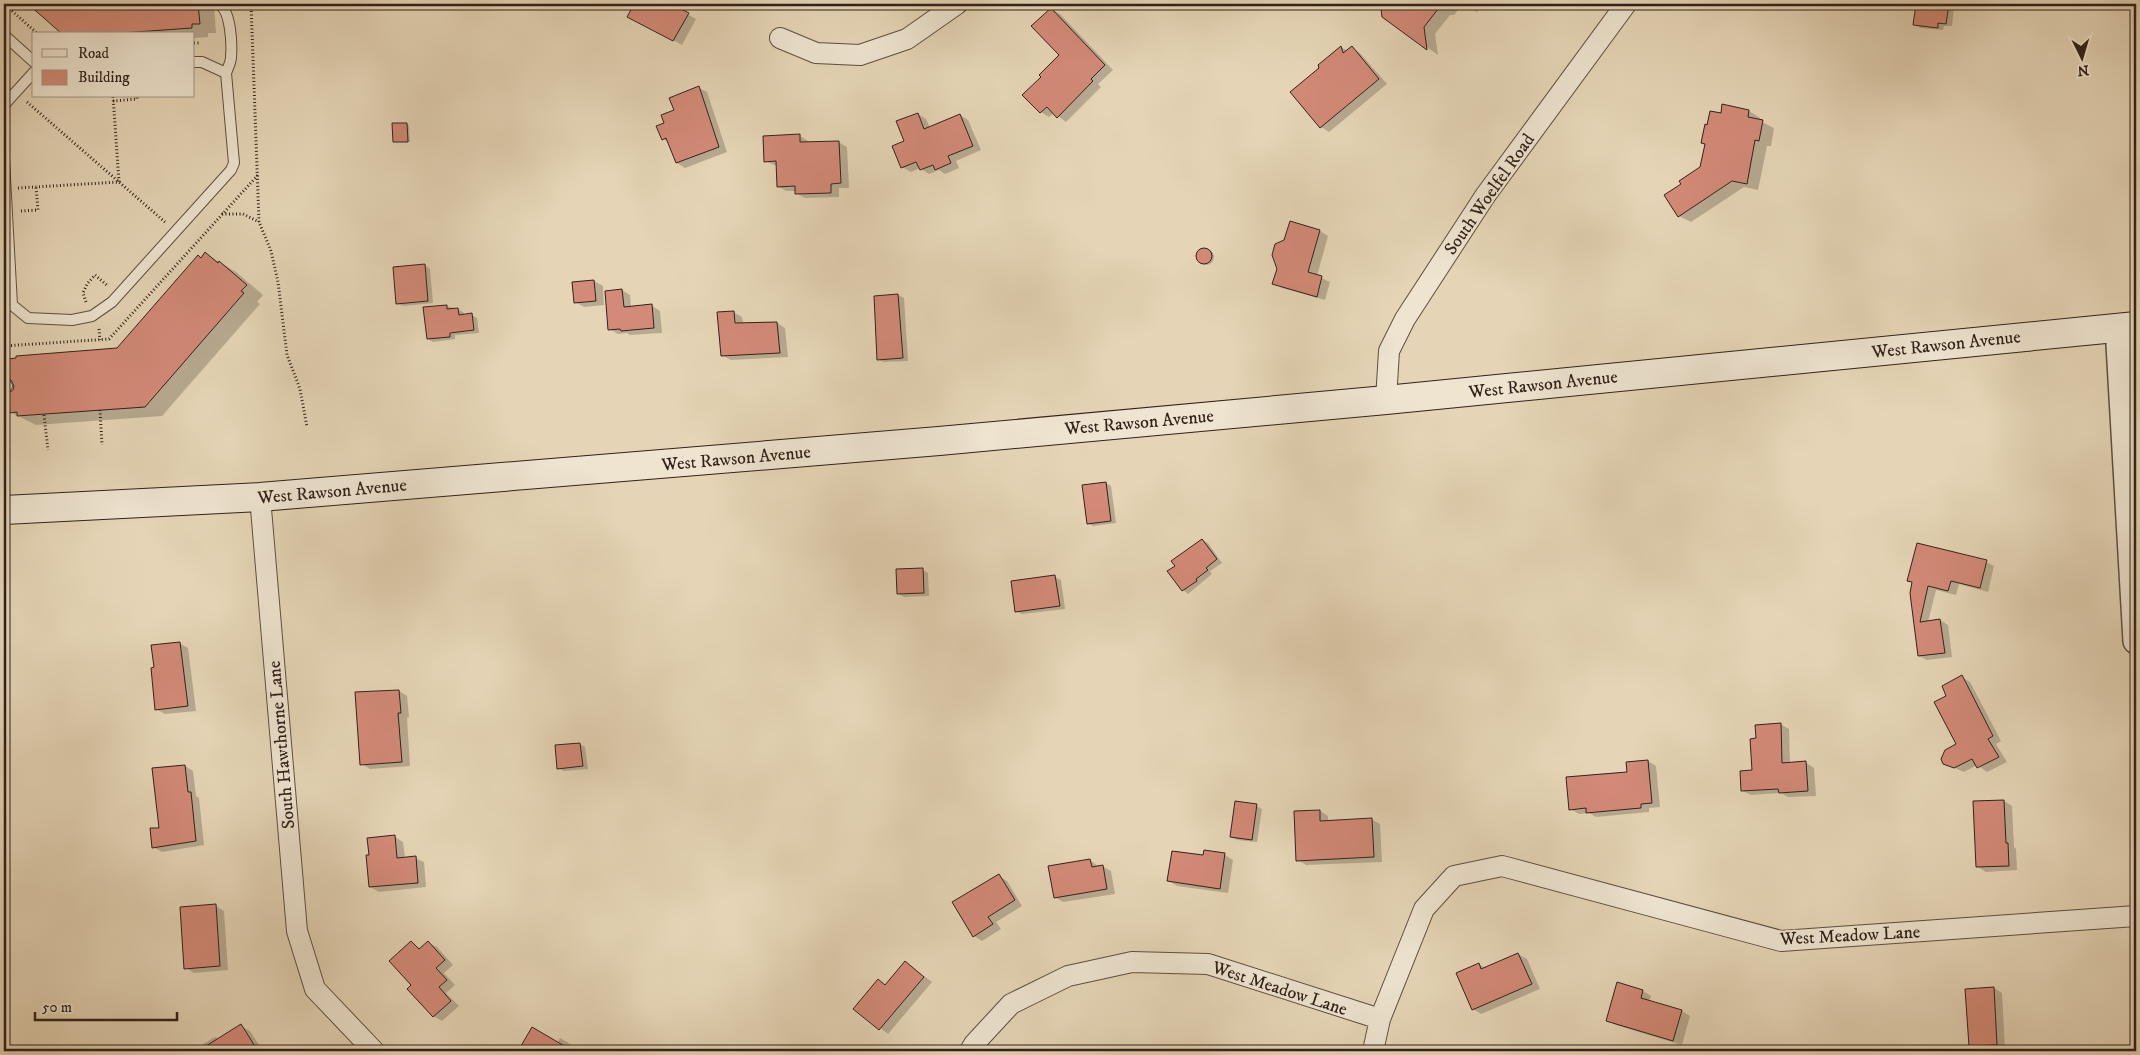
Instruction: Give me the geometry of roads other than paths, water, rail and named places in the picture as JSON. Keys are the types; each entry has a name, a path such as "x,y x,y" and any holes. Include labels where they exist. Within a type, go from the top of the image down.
{"main road":[{"name":"West Rawson Avenue","path":"4,510 260,498 919,442 1386,400 2127,326"},
{"name":"West Rawson Avenue","path":"4,523 142,505"}],"street":[{"path":"780,38 816,53 860,55 907,38 957,4"},
{"name":"South Woelfel Road","path":"1386,400 1390,351 1404,320 1485,196 1626,4"},
{"path":"2127,326 2136,642"},
{"name":"South Hawthorne Lane","path":"260,498 297,931 315,989 374,1051"},
{"name":"West Meadow Lane","path":"970,1051 974,1044 1011,1004 1068,976 1132,962 1208,964 1380,1020 1424,909 1454,876 1502,866 1781,941 2136,916"},
{"path":"1373,1051 1380,1020"}],"lane":[{"path":"4,159 12,305 28,318 72,320 92,316 112,302 231,170 234,163 226,73 231,58 228,15 222,5 218,4"},
{"path":"4,35 32,60"},
{"path":"195,62 202,62 226,73"},
{"path":"4,105 32,74"}]}
